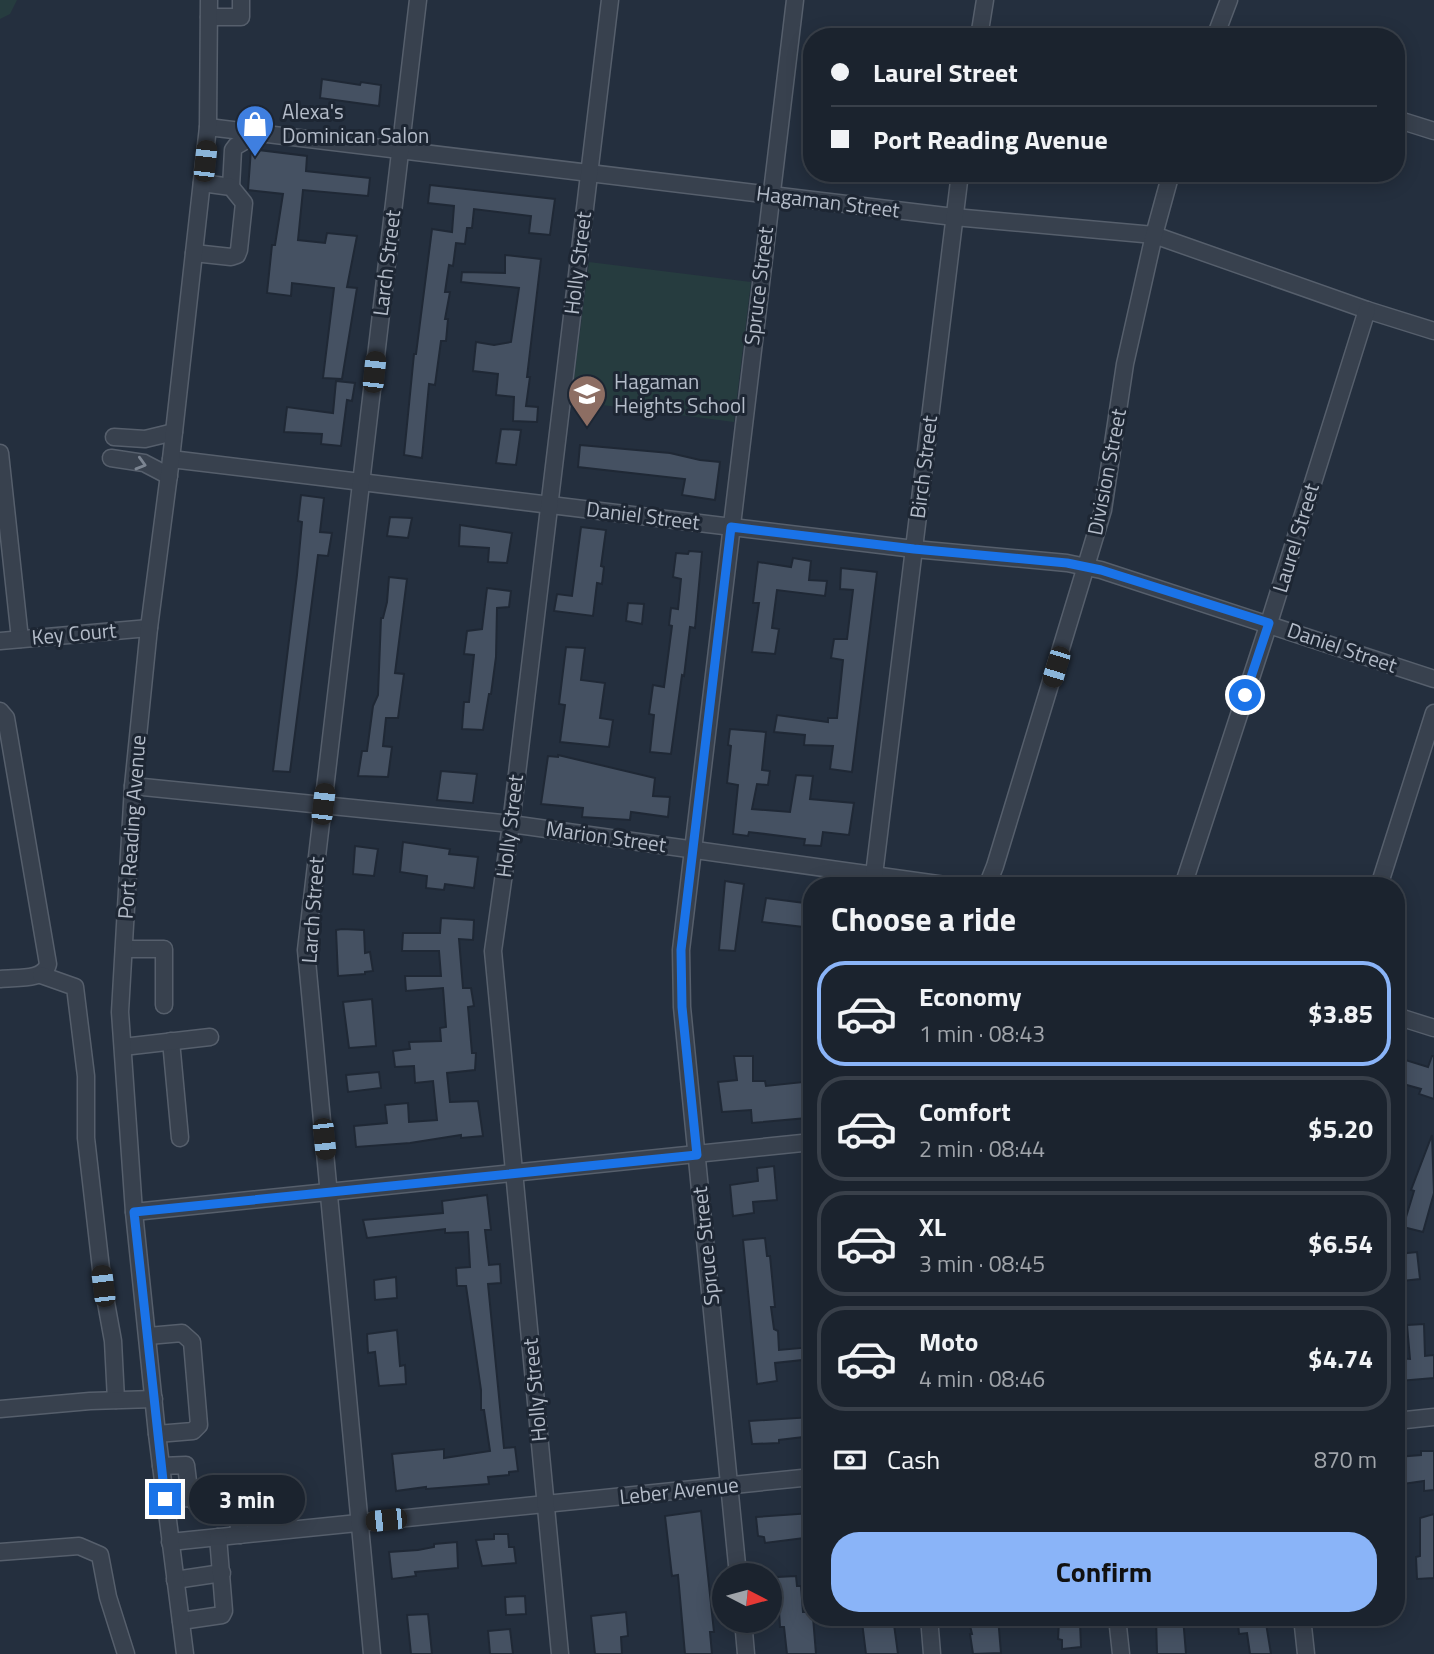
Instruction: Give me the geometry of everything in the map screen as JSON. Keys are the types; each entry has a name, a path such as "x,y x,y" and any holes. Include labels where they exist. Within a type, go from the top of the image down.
{"street":[{"path":"209,8 241,17 241,0"},
{"name":"Larch Street","path":"372,1654 306,950 418,0"},
{"name":"Holly Street","path":"560,1654 493,951 511,824 610,0"},
{"name":"Spruce Street","path":"737,1563 682,1007 681,950 795,0"},
{"path":"980,28 985,0"},
{"path":"1218,28 1229,0"},
{"name":"Port Reading Avenue","path":"185,1654 161,1466 134,1212 120,1012 134,786 149,628 170,468 208,127 209,8"},
{"path":"1405,122 1434,131"},
{"name":"Hagaman Street","path":"208,127 954,217 1154,235 1434,331"},
{"path":"194,253 232,257 237,255 244,203 231,187 233,150 248,139 249,132"},
{"name":"Birch Street","path":"873,877 959,182"},
{"name":"Division Street","path":"991,877 1103,510 1125,365 1169,182"},
{"path":"202,183 231,187"},
{"name":"Laurel Street","path":"1186,877 1367,310"},
{"path":"114,437 145,439 174,432"},
{"path":"0,453 20,639"},
{"name":"Daniel Street","path":"111,458 170,468 361,482 914,549 1067,563 1101,570 1269,623 1434,679"},
{"name":"Key Court","path":"0,641 149,628"},
{"path":"0,711 6,718 48,964 41,975"},
{"path":"1382,877 1434,713"},
{"name":"Marion Street","path":"134,786 511,824 855,877"},
{"path":"124,949 164,949 164,1005"},
{"path":"0,979 41,975 75,987 86,1076 86,1138 103,1286 113,1341 116,1400"},
{"path":"1405,1019 1434,1028"},
{"path":"123,1046 210,1037"},
{"path":"171,1041 180,1138"},
{"path":"134,1212 803,1143"},
{"path":"148,1336 182,1333 192,1342 200,1425 193,1431 158,1434"},
{"path":"0,1409 154,1399"},
{"path":"1405,1420 1434,1417"},
{"path":"161,1466 186,1465 190,1498"},
{"name":"Leber Avenue","path":"170,1542 803,1478"},
{"path":"165,1499 190,1498 205,1508 236,1507 240,1535"},
{"path":"181,1621 222,1615 225,1608 218,1537"},
{"path":"0,1552 79,1546 100,1555 108,1597 126,1654"},
{"path":"175,1580 222,1573"},
{"path":"930,1626 932,1654"},
{"path":"1118,1626 1121,1654"},
{"path":"1304,1626 1306,1654"},
{"path":"744,1633 746,1654"}],"green space":[{"path":"0,0 17,0 10,14 0,19"},
{"path":"589,262 751,282 734,422 571,401"}],"building":[{"path":"322,79 360,85 361,82 381,85 379,106 320,98"},
{"path":"251,149 307,156 306,171 370,178 368,196 303,190 298,240 325,243 327,233 357,236 347,287 357,288 342,379 323,378 334,288 292,283 291,296 267,293 272,245 275,245 283,194 248,190"},
{"path":"430,185 555,199 550,235 529,233 531,216 474,209 472,228 467,228 465,244 456,243 453,266 449,265 445,292 450,292 445,319 448,319 446,341 441,341 435,385 429,384 422,458 404,455 414,354 432,229 452,232 454,206 428,203"},
{"path":"505,255 541,259 526,406 538,407 537,422 513,421 514,397 496,395 498,374 473,371 476,342 494,345 511,342 519,288 461,282 462,272 505,273"},
{"path":"336,381 355,383 352,401 347,400 341,446 321,444 322,434 284,432 287,407 333,413"},
{"path":"501,429 521,430 516,465 496,463"},
{"path":"580,445 670,453 720,462 715,500 682,495 685,479 578,467"},
{"path":"301,495 324,498 320,532 332,533 328,556 318,555 290,772 273,771 297,575 302,522 298,521"},
{"path":"390,517 412,518 408,538 387,536"},
{"path":"460,525 512,533 507,563 488,562 489,548 459,546"},
{"path":"581,527 606,530 601,566 604,567 602,584 597,583 593,616 554,611 557,594 572,596"},
{"path":"689,551 702,552 695,628 690,627 671,754 650,752 654,715 649,714 653,685 664,687 672,626 669,625 671,608 678,609 681,579 673,577 676,553 688,554"},
{"path":"793,558 811,561 809,580 827,581 825,596 777,590 772,628 779,629 775,654 752,652 759,603 753,603 758,562 791,567"},
{"path":"841,568 877,572 852,772 830,769 833,746 804,745 805,735 774,732 777,715 828,722 828,718 837,718 843,660 831,658 834,639 847,639 853,590 840,589"},
{"path":"389,577 407,579 395,673 404,674 398,718 386,718 383,746 392,747 388,777 358,776 362,751 367,751 373,706 378,695 381,618 387,602"},
{"path":"487,588 511,591 509,607 497,608 496,657 483,730 462,729 464,702 469,702 474,655 464,654 467,631 482,629"},
{"path":"628,603 644,604 642,624 626,621"},
{"path":"566,647 585,648 581,680 605,683 600,718 613,720 609,747 560,742 565,705 559,704"},
{"path":"730,729 766,732 762,770 770,771 768,785 757,784 752,809 790,812 796,775 813,776 810,799 854,803 849,835 823,832 821,846 804,845 805,839 749,832 748,836 733,834 738,785 727,783"},
{"path":"558,755 655,778 653,796 670,797 668,817 631,812 630,820 582,817 583,808 541,804 548,756"},
{"path":"441,771 477,774 473,803 437,800"},
{"path":"403,842 450,849 449,854 478,857 474,888 445,884 444,890 426,888 427,876 400,872"},
{"path":"355,846 378,849 374,876 353,874"},
{"path":"725,881 744,884 735,951 719,950"},
{"path":"766,898 803,903 803,927 762,922"},
{"path":"441,918 474,920 473,940 459,939 463,988 471,988 474,1006 468,1007 472,1053 476,1053 475,1070 447,1073 450,1102 478,1101 483,1136 461,1138 461,1135 410,1143 356,1147 354,1126 387,1123 385,1105 408,1103 409,1122 437,1120 433,1081 415,1083 414,1066 395,1067 393,1051 410,1049 409,1042 441,1041 440,1028 446,1027 443,988 406,991 405,976 441,976 439,951 402,951 403,933 440,933"},
{"path":"336,930 364,930 365,953 370,952 373,971 338,976"},
{"path":"372,999 376,1046 349,1048 343,1002"},
{"path":"734,1056 753,1056 753,1081 765,1081 766,1086 803,1082 803,1118 752,1123 751,1110 722,1112 718,1082 737,1080"},
{"path":"1434,1056 1434,1099 1419,1094 1421,1089 1405,1085 1405,1060 1428,1067"},
{"path":"379,1072 381,1088 348,1092 346,1075"},
{"path":"1432,1135 1434,1193 1423,1232 1405,1228 1414,1191 1411,1190"},
{"path":"774,1166 777,1200 753,1202 754,1213 733,1216 730,1185 758,1181 757,1168"},
{"path":"487,1195 491,1230 485,1230 489,1265 500,1264 501,1283 488,1284 504,1448 515,1447 518,1471 509,1472 509,1475 488,1477 489,1484 396,1491 392,1454 444,1449 444,1458 490,1451 484,1410 481,1410 481,1390 466,1286 457,1286 456,1268 470,1267 468,1232 445,1233 445,1229 367,1238 363,1220 443,1213 442,1201"},
{"path":"765,1238 767,1256 770,1256 775,1307 771,1307 774,1329 778,1331 779,1350 803,1348 803,1360 775,1363 777,1381 757,1384 743,1240"},
{"path":"1417,1252 1420,1279 1405,1281 1405,1253"},
{"path":"396,1277 397,1298 375,1300 374,1280"},
{"path":"1424,1324 1425,1356 1434,1355 1434,1378 1405,1380 1405,1359 1410,1359 1407,1325"},
{"path":"397,1330 400,1366 405,1365 406,1384 379,1386 375,1352 368,1353 367,1334"},
{"path":"803,1418 803,1437 779,1440 779,1443 752,1444 749,1421"},
{"path":"1421,1451 1434,1451 1434,1490 1424,1491 1424,1481 1405,1484 1405,1456 1421,1455"},
{"path":"701,1511 712,1613 712,1654 685,1654 678,1575 672,1576 665,1516"},
{"path":"803,1514 803,1538 765,1543 764,1537 758,1536 756,1517"},
{"path":"1434,1514 1434,1578 1417,1579 1420,1518"},
{"path":"494,1534 508,1534 509,1547 514,1547 516,1563 482,1566 476,1540 494,1539"},
{"path":"457,1542 458,1568 415,1572 416,1576 392,1579 389,1552 418,1550 434,1547 434,1544"},
{"path":"796,1576 797,1586 801,1586 803,1626 813,1626 816,1654 787,1654 782,1577"},
{"path":"525,1596 526,1614 506,1615 505,1597"},
{"path":"626,1612 628,1636 621,1637 622,1654 595,1654 591,1616"},
{"path":"428,1614 432,1654 411,1654 407,1615"},
{"path":"862,1626 894,1626 898,1654 866,1654"},
{"path":"970,1626 999,1626 1001,1653 973,1654"},
{"path":"1059,1626 1080,1626 1081,1647 1062,1649 1062,1640 1058,1639"},
{"path":"1156,1626 1184,1626 1186,1654 1157,1654"},
{"path":"1238,1626 1266,1626 1271,1654 1250,1654 1247,1633 1239,1634"},
{"path":"510,1629 513,1654 490,1654 488,1631"}],"place":[{"name":"Alexa's Dominican Salon","path":"255,158"},
{"name":"Hagaman Heights School","path":"587,428"}],"route":[{"path":"165,1499 134,1212 697,1155 682,1007 681,950 731,527 914,549 1067,563 1101,570 1269,623 1245,695"}]}
